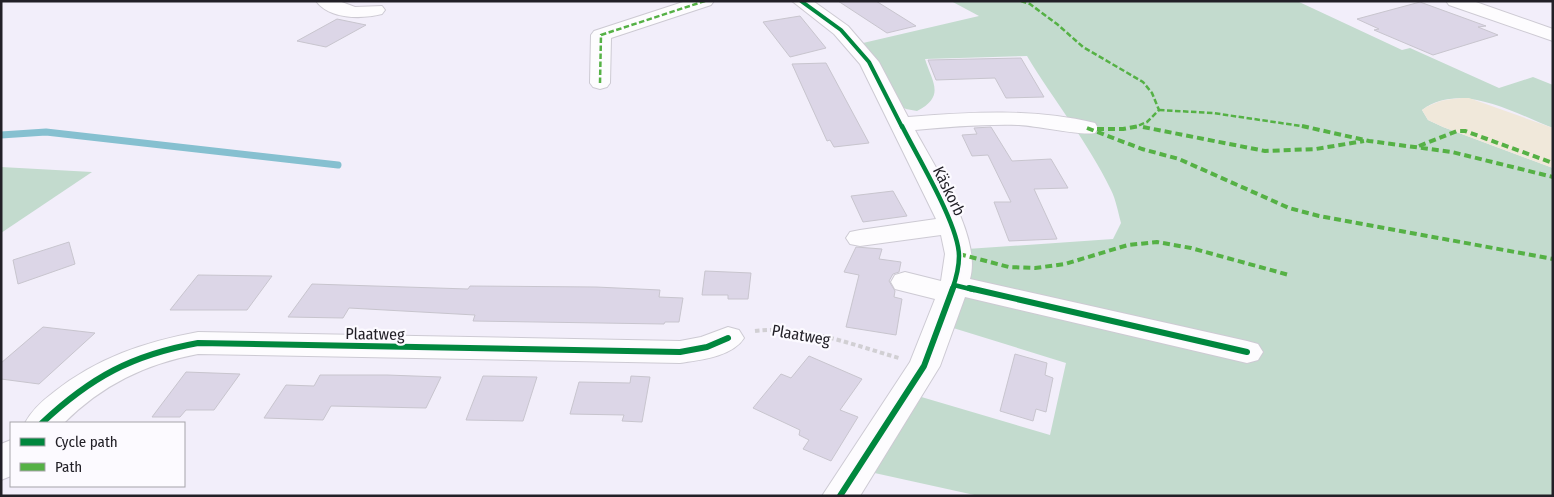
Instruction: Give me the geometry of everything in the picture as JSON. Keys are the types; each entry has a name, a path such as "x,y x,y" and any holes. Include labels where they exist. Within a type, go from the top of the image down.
{"street":[{"path":"325,1 342,10 357,14 376,10"},
{"path":"600,83 601,34 705,1"},
{"name":"Käskorb","path":"800,1 841,30 869,62 952,225 959,254 953,289 924,366 840,496"},
{"path":"1455,1 1553,35"},
{"path":"901,124 966,120 1039,120 1087,128"},
{"path":"860,238 952,225"},
{"path":"905,282 953,289 1247,352"},
{"name":"Plaatweg","path":"43,422 94,378 127,361 161,349 198,343 680,352 707,347 728,338"},
{"path":"1,465 10,455"}],"green space":[{"path":"951,1 1297,1 1402,50 1410,48 1499,88 1533,77 1553,85 1553,128 1488,102 1470,99 1453,98 1437,102 1422,110 1428,120 1443,127 1553,168 1553,496 979,496 870,472 918,396 1050,435 1066,363 950,327 967,249 1113,239 1121,223 1114,198 1102,172 1027,56 925,59 934,88 931,100 917,111 906,109 897,104 875,59 863,43 979,16"},
{"path":"1,167 92,172 1,233"}],"sand":[{"path":"1469,98 1553,128 1553,168 1443,127 1428,120 1422,110 1444,100"}],"building":[{"path":"838,1 876,1 916,26 887,33"},
{"path":"1420,2 1486,26 1478,27 1498,35 1433,55 1374,30 1379,29 1357,19"},
{"path":"800,16 826,48 790,57 763,22"},
{"path":"337,19 366,25 326,47 297,41"},
{"path":"1021,58 1044,97 1006,98 995,78 936,80 928,60"},
{"path":"826,63 869,143 834,147 830,140 827,141 792,64"},
{"path":"991,127 1012,161 1051,159 1068,188 1034,189 1057,239 1009,241 994,202 1011,202 988,155 972,156 962,135 977,134 974,128"},
{"path":"893,191 907,216 863,222 851,196"},
{"path":"69,242 75,264 18,284 13,260"},
{"path":"856,247 882,249 879,259 901,262 899,272 893,274 889,281 895,291 894,297 902,299 896,335 846,327 859,275 844,272"},
{"path":"705,271 751,273 748,299 728,299 728,295 702,295"},
{"path":"198,275 272,276 247,310 170,310"},
{"path":"312,284 468,289 470,286 596,287 660,290 659,297 683,298 679,322 665,322 664,324 473,321 475,315 349,308 343,318 288,317"},
{"path":"43,327 95,333 39,384 1,379 1,363"},
{"path":"1015,354 1047,363 1045,375 1053,378 1046,412 1036,409 1033,421 1000,411"},
{"path":"809,356 862,379 840,410 858,417 831,461 803,449 809,440 799,435 800,430 753,408 781,374 791,378"},
{"path":"186,372 240,374 214,410 186,410 180,417 152,417"},
{"path":"320,375 441,377 426,408 331,406 323,420 264,418 286,385 314,386"},
{"path":"483,376 537,377 523,421 466,420"},
{"path":"631,376 650,377 642,422 622,421 624,415 570,414 579,382 630,383"}],"waterway":[{"path":"1,135 46,132 338,165"}],"marked path":[{"path":"600,83 601,35 705,1"},
{"path":"1021,1 1030,4 1057,24 1083,47 1143,82 1152,93 1159,110 1147,122 1132,128 1115,130 1097,129"},
{"path":"1159,110 1213,113 1284,122 1369,141 1452,152 1553,177"},
{"path":"1143,127 1265,151 1316,149 1364,141"},
{"path":"1087,128 1142,149 1179,159 1289,208 1319,216 1553,259"},
{"path":"1419,146 1457,131 1465,131 1553,163"},
{"path":"959,254 1009,267 1035,268 1065,264 1128,245 1157,242 1191,248 1289,275"}],"cycle path":[{"path":"801,1 841,30 869,62 952,225 959,254 957,274 943,319 924,366 840,496"},
{"path":"954,285 1247,352"},
{"path":"43,422 77,391 113,369 152,353 198,343 680,352 707,347 728,338"}]}
